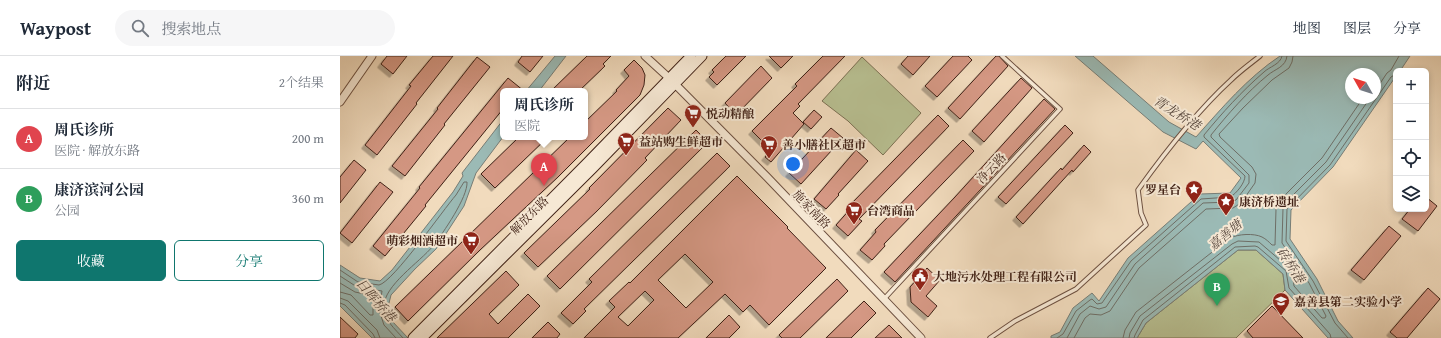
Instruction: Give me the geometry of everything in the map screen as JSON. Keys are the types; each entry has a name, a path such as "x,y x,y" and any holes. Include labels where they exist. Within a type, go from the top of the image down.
{"main road":[{"name":"解放东路","path":"672,81 691,56"},
{"name":"解放东路","path":"413,338 428,327 586,164 672,81 702,56"},
{"name":"解放东路","path":"422,338 428,327"}],"street":[{"path":"340,102 372,56"},
{"name":"施家南路","path":"645,56 672,81 921,338"}],"lane":[{"name":"净云路","path":"884,299 1060,109 1002,56"},
{"path":"990,338 1015,321 1076,289 1146,225 1141,212 1138,190 1191,122 1231,79 1260,56"}],"green space":[{"path":"862,57 921,113 883,155 848,121 822,101"},
{"path":"1238,250 1256,250 1283,274 1285,290 1236,338 1137,338 1146,323"}],"water":[{"path":"555,56 566,56 541,88 528,88"},
{"path":"1075,56 1093,56 1169,122 1196,137 1225,104 1257,74 1280,56 1410,56 1402,68 1393,68 1393,80 1381,98 1381,68 1345,68 1345,104 1377,104 1333,167 1291,210 1290,239 1317,279 1338,321 1353,338 1328,338 1285,290 1283,274 1256,250 1238,250 1146,323 1137,338 1051,338 1051,336 1060,332 1073,308 1092,293 1099,301 1128,258 1200,194 1230,193 1241,178 1203,141 1196,149 1163,132"},
{"name":"日晖桥港","path":"500,124 501,140 476,173 464,206 436,249 391,295 388,307 392,321 408,338 372,338 340,306 340,265 360,278 380,281 392,270 453,192 463,176 462,173"}],"building":[{"path":"387,56 407,56 393,74 381,64"},
{"path":"433,56 453,56 377,155 365,145 411,86 409,85"},
{"path":"522,56 543,56 530,72 518,62"},
{"path":"587,56 611,56 603,64 605,66 582,88 554,88"},
{"path":"726,56 746,56 717,85 709,77 714,72 712,70"},
{"path":"769,56 793,56 781,68"},
{"path":"823,56 845,56 798,104 800,106 793,113 804,124 771,162 765,157 771,150 752,131 797,86 795,84"},
{"path":"908,56 930,56 913,75 901,64"},
{"path":"953,56 968,56 972,60 937,97 925,86"},
{"path":"996,56 999,56 1008,66 960,119 948,108"},
{"path":"477,57 490,67 444,124 445,125 405,176 392,166 438,109 437,108"},
{"path":"634,60 642,68 645,75 644,85 640,95 558,177 480,250 408,321 395,307 567,140 588,140 588,119 617,91 616,90 629,76 624,70"},
{"path":"761,66 772,78 736,115 725,103"},
{"path":"508,78 520,88 500,88 500,113 385,256 373,246 420,188 419,187"},
{"path":"1021,78 1032,88 984,142 972,131"},
{"path":"1044,99 1055,109 895,282 884,272 955,197"},
{"path":"668,108 681,120 645,158 647,160 597,211 538,267 524,253 590,189 589,188"},
{"path":"814,110 822,117 811,129 803,122"},
{"path":"938,115 949,126 859,219 862,221 848,236 836,225 852,207 850,205"},
{"path":"1065,125 1073,133 1006,204 998,197"},
{"path":"831,128 843,138 801,184 789,173"},
{"path":"696,130 708,142 560,289 547,276"},
{"path":"516,140 545,140 495,188 481,174"},
{"path":"963,140 974,151 884,244 885,246 872,260 860,250 876,232 875,230"},
{"path":"1084,145 1091,152 1073,172 1072,170 1023,224 1016,217"},
{"path":"856,150 868,161 826,209 814,199"},
{"path":"717,153 730,166 584,309 586,311 573,324 561,313 592,282 589,279"},
{"path":"354,160 366,170 340,203 340,177"},
{"path":"737,176 826,268 769,325 750,305 743,312 725,294 678,338 584,338 615,307 609,301 629,282 630,283","holes":["685,254 713,282 686,308 658,280","645,291 654,300 628,326 618,317"]},
{"path":"380,182 393,192 352,243 340,233"},
{"path":"1429,199 1437,206 1418,231 1402,219 1408,212 1429,212"},
{"path":"1389,226 1401,236 1364,280 1351,270"},
{"name":"大地污水处理工程有限公司","path":"927,268 940,280 926,296 937,306 928,317 911,302 910,287"},
{"path":"506,271 519,285 489,314 498,324 528,294 540,306 508,338 437,338"},
{"path":"837,279 848,291 800,338 782,338 779,335"},
{"path":"1428,288 1440,299 1407,338 1397,338 1390,332"},
{"path":"864,301 876,313 851,338 826,338"},
{"path":"1272,306 1303,338 1253,338 1247,331"},
{"path":"729,315 740,327 729,338 706,338"},
{"path":"340,317 358,334 355,338 340,338"},
{"path":"548,322 560,334 557,338 532,338"},
{"path":"889,325 902,338 875,338"}],"place":[{"name":"悦动精酿","path":"693,128"},
{"name":"益站购生鲜超市","path":"626,156"},
{"name":"善小膳社区超市","path":"769,159"},
{"name":"周氏诊所","path":"544,186"},
{"name":"罗星台","path":"1194,204"},
{"name":"康济桥遗址","path":"1226,216"},
{"name":"台湾商品","path":"854,225"},
{"name":"萌彩烟酒超市","path":"471,255"},
{"name":"大地污水处理工程有限公司","path":"920,291"},
{"name":"康济滨河公园","path":"1217,306"},
{"name":"嘉善县第二实验小学","path":"1281,316"}],"water label":[{"name":"青龙桥港","path":"1177,113"},
{"name":"嘉善塘","path":"1225,235"},
{"name":"砖桥港","path":"1291,265"}]}
